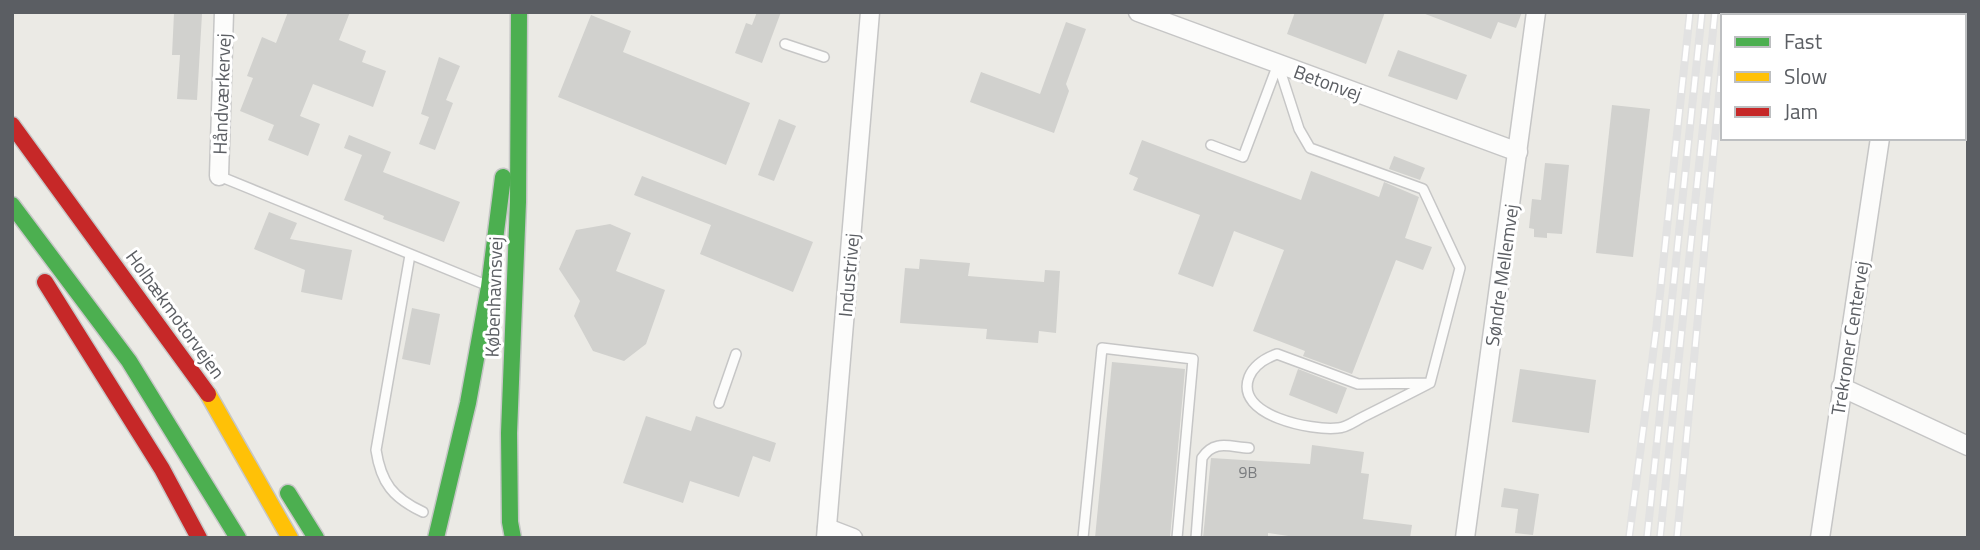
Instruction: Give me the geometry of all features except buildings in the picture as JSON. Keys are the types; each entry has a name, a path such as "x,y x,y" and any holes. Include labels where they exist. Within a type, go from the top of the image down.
{"main road":[{"name":"Københavnsvej","path":"513,538 510,522 509,433 518,202 519,12"},
{"name":"Københavnsvej","path":"436,538 468,403 489,287 517,57"},
{"name":"Holbækmotorvejen","path":"12,125 216,406 290,538"},
{"path":"12,205 129,361 239,538"},
{"path":"12,221 32,261 162,469 200,538"},
{"path":"95,238 162,305 261,454"},
{"path":"276,477 316,538"}],"street":[{"name":"Håndværkervej","path":"219,176 224,12"},
{"name":"Industrivej","path":"827,533 870,12"},
{"name":"Betonvej","path":"1138,12 1518,152"},
{"name":"Søndre Mellemvej","path":"1465,538 1536,12"},
{"name":"Trekroner Centervej","path":"1820,538 1880,140"},
{"path":"1841,387 1968,446"},
{"path":"827,533 853,538"}],"lane":[{"path":"785,44 824,57"},
{"path":"1211,145 1243,157 1278,64"},
{"path":"1278,64 1299,129 1310,148 1423,189 1460,268 1430,383 1340,429 1311,426 1266,413 1249,397 1247,386 1250,375 1258,365 1277,354 1358,384 1430,383"},
{"name":"Københavnsvej","path":"219,176 489,287"},
{"path":"410,255 376,450 379,471 391,490 405,503 423,512"},
{"path":"1083,538 1102,348 1193,359 1177,538"},
{"path":"719,403 736,354"},
{"path":"1196,538 1202,458 1214,445 1249,448"}],"railway":[{"path":"1629,538 1656,331 1690,12"},
{"path":"1647,538 1702,12"},
{"path":"1660,538 1715,12"},
{"path":"1677,538 1721,75"}],"traffic: fast":[{"path":"513,538 510,522 509,433 518,202 519,12"},
{"path":"436,538 468,403 489,287 503,177"},
{"path":"12,205 129,361 238,538"},
{"path":"288,493 316,538"}],"traffic: slow":[{"path":"208,394 290,538"}],"traffic: jam":[{"path":"12,125 208,394"},
{"path":"45,282 162,469 199,538"}]}
